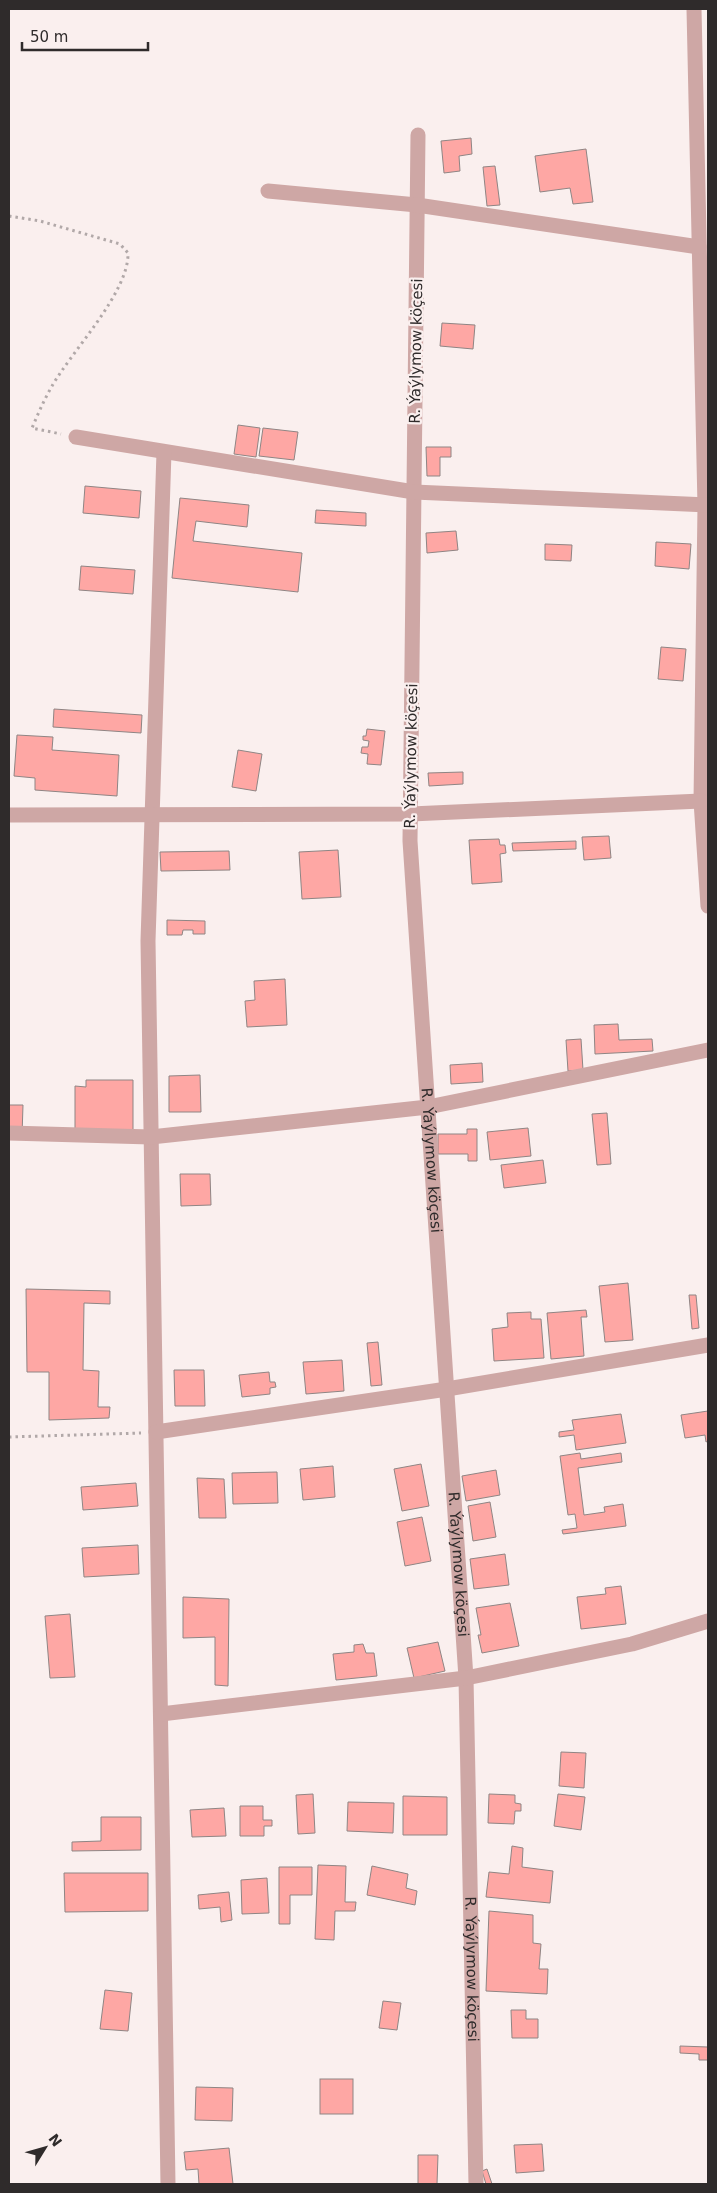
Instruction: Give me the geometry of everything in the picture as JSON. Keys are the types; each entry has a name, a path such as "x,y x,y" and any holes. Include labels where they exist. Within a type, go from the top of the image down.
{"street":[{"path":"694,9 706,505 705,755 701,801 708,906"},
{"name":"R. Ýaýlymow köçesi","path":"418,135 410,841 466,1678 476,2184"},
{"path":"268,191 417,205 699,247"},
{"path":"76,437 414,492 706,505"},
{"path":"164,452 148,940 168,2184"},
{"path":"9,815 411,814 701,801"},
{"path":"9,1133 151,1137 428,1107 708,1050"},
{"path":"156,1432 447,1389 708,1345"},
{"path":"161,1714 466,1678 632,1644 708,1621"}],"path":[{"path":"9,216 40,221 120,244 128,253 128,263 119,288 52,386 32,428 76,437"},
{"path":"9,1437 156,1432"}],"building":[{"path":"471,138 472,154 459,156 460,171 444,173 441,141"},
{"path":"586,149 593,202 573,204 570,188 540,192 535,156"},
{"path":"495,166 500,205 487,206 483,167"},
{"path":"442,323 475,325 473,349 440,346"},
{"path":"238,425 260,428 256,457 234,454"},
{"path":"263,428 298,432 294,460 259,456"},
{"path":"426,447 451,447 451,457 440,457 440,476 427,476"},
{"path":"85,486 141,491 139,518 83,513"},
{"path":"180,498 249,505 247,527 196,521 193,541 302,553 298,592 172,578"},
{"path":"316,510 366,513 366,526 315,523"},
{"path":"456,531 458,550 427,553 426,533"},
{"path":"656,542 691,544 689,569 655,566"},
{"path":"545,544 572,545 571,561 545,560"},
{"path":"81,566 135,570 133,594 79,590"},
{"path":"661,647 686,649 683,681 658,679"},
{"path":"54,709 142,715 141,733 53,727"},
{"path":"367,729 385,731 381,765 367,764 368,754 361,753 362,747 368,747 369,741 363,740"},
{"path":"17,735 53,737 52,750 119,755 117,796 35,790 35,778 14,776"},
{"path":"238,750 262,754 256,791 232,787"},
{"path":"463,772 463,784 429,786 428,773"},
{"path":"609,836 611,858 584,860 582,837"},
{"path":"499,839 500,845 505,845 506,853 500,854 502,882 472,884 469,840"},
{"path":"576,841 576,849 513,851 512,843"},
{"path":"338,850 341,897 302,899 299,852"},
{"path":"229,851 230,870 161,871 160,852"},
{"path":"167,920 205,921 205,934 193,934 193,930 183,930 182,935 167,935"},
{"path":"285,979 287,1025 247,1027 245,1001 255,1000 254,981"},
{"path":"618,1024 619,1040 652,1039 653,1051 595,1054 594,1025"},
{"path":"581,1039 583,1070 568,1071 566,1040"},
{"path":"482,1063 483,1082 451,1084 450,1065"},
{"path":"200,1075 201,1112 169,1112 169,1076"},
{"path":"86,1080 133,1080 133,1135 75,1135 75,1086 86,1087"},
{"path":"9,1105 23,1105 22,1136 9,1135"},
{"path":"607,1113 611,1164 597,1165 592,1114"},
{"path":"528,1128 531,1156 490,1160 487,1132"},
{"path":"467,1129 477,1129 477,1161 468,1161 468,1154 438,1154 438,1134 467,1134"},
{"path":"543,1160 546,1183 504,1188 501,1165"},
{"path":"180,1174 210,1174 211,1205 181,1206"},
{"path":"628,1283 633,1340 605,1342 599,1286"},
{"path":"26,1289 110,1291 110,1304 84,1303 83,1370 99,1371 98,1407 110,1407 109,1418 49,1420 49,1372 27,1372"},
{"path":"689,1295 696,1295 699,1328 692,1329"},
{"path":"586,1310 587,1317 581,1317 584,1356 551,1359 547,1313"},
{"path":"531,1312 531,1319 541,1319 544,1358 494,1361 492,1329 508,1327 507,1313"},
{"path":"378,1342 382,1385 371,1386 367,1343"},
{"path":"342,1360 344,1391 306,1394 303,1362"},
{"path":"174,1370 204,1370 205,1406 175,1406"},
{"path":"269,1372 270,1382 275,1382 276,1387 270,1388 270,1394 242,1397 239,1375"},
{"path":"708,1411 708,1441 706,1442 705,1435 685,1438 681,1415"},
{"path":"621,1414 626,1443 576,1450 574,1435 559,1437 559,1432 574,1430 572,1420"},
{"path":"580,1453 581,1459 621,1453 622,1462 578,1468 584,1515 605,1512 604,1507 623,1504 626,1526 563,1534 562,1530 577,1528 575,1514 568,1515 560,1456"},
{"path":"421,1464 429,1506 402,1511 394,1469"},
{"path":"333,1466 335,1497 303,1500 300,1469"},
{"path":"496,1470 500,1495 466,1501 462,1476"},
{"path":"277,1472 278,1503 233,1504 232,1473"},
{"path":"197,1478 224,1479 226,1518 199,1518"},
{"path":"136,1483 138,1506 83,1510 81,1487"},
{"path":"490,1502 496,1537 473,1541 468,1506"},
{"path":"422,1517 431,1561 405,1566 397,1522"},
{"path":"138,1545 139,1574 84,1577 82,1548"},
{"path":"505,1554 509,1585 474,1589 470,1559"},
{"path":"621,1586 626,1624 581,1629 577,1597 606,1594 605,1588"},
{"path":"183,1597 229,1599 228,1686 215,1685 215,1637 183,1638"},
{"path":"510,1603 519,1646 482,1653 478,1635 481,1635 476,1608"},
{"path":"70,1614 75,1677 50,1678 45,1616"},
{"path":"438,1642 445,1671 414,1678 407,1648"},
{"path":"363,1644 366,1653 374,1653 377,1676 336,1680 333,1654 354,1652 354,1645"},
{"path":"561,1752 586,1753 584,1788 559,1786"},
{"path":"313,1794 315,1833 298,1834 296,1795"},
{"path":"489,1794 515,1795 515,1803 521,1804 521,1811 515,1811 514,1824 488,1823"},
{"path":"558,1794 585,1797 581,1830 554,1826"},
{"path":"403,1796 447,1797 447,1835 403,1835"},
{"path":"348,1802 394,1803 393,1833 347,1831"},
{"path":"240,1806 263,1806 263,1820 272,1820 272,1826 264,1826 264,1836 240,1836"},
{"path":"224,1808 226,1836 192,1837 190,1810"},
{"path":"101,1817 141,1817 141,1850 72,1851 72,1842 101,1841"},
{"path":"512,1846 523,1848 522,1867 553,1871 550,1903 486,1897 489,1872 509,1874"},
{"path":"318,1865 346,1866 345,1902 356,1902 355,1911 335,1911 334,1940 315,1939"},
{"path":"372,1866 408,1874 406,1888 417,1891 415,1905 367,1895"},
{"path":"279,1867 312,1867 312,1895 290,1895 290,1924 279,1924"},
{"path":"64,1873 148,1873 148,1911 65,1912"},
{"path":"267,1878 269,1913 242,1914 241,1880"},
{"path":"229,1892 232,1920 221,1922 220,1907 199,1909 198,1895"},
{"path":"489,1911 533,1915 533,1943 541,1944 539,1969 548,1969 547,1994 486,1991"},
{"path":"105,1990 132,1993 128,2031 100,2029"},
{"path":"383,2001 401,2003 397,2030 379,2028"},
{"path":"511,2010 526,2010 526,2019 538,2019 538,2038 512,2038"},
{"path":"680,2046 708,2047 708,2060 699,2060 699,2054 680,2053"},
{"path":"320,2079 353,2079 353,2114 320,2114"},
{"path":"196,2087 233,2088 232,2121 195,2120"},
{"path":"542,2144 544,2171 516,2173 514,2145"},
{"path":"229,2148 233,2184 199,2184 198,2169 186,2170 184,2152"},
{"path":"418,2155 438,2155 437,2184 418,2184"},
{"path":"487,2169 492,2184 486,2184 482,2171"}]}
